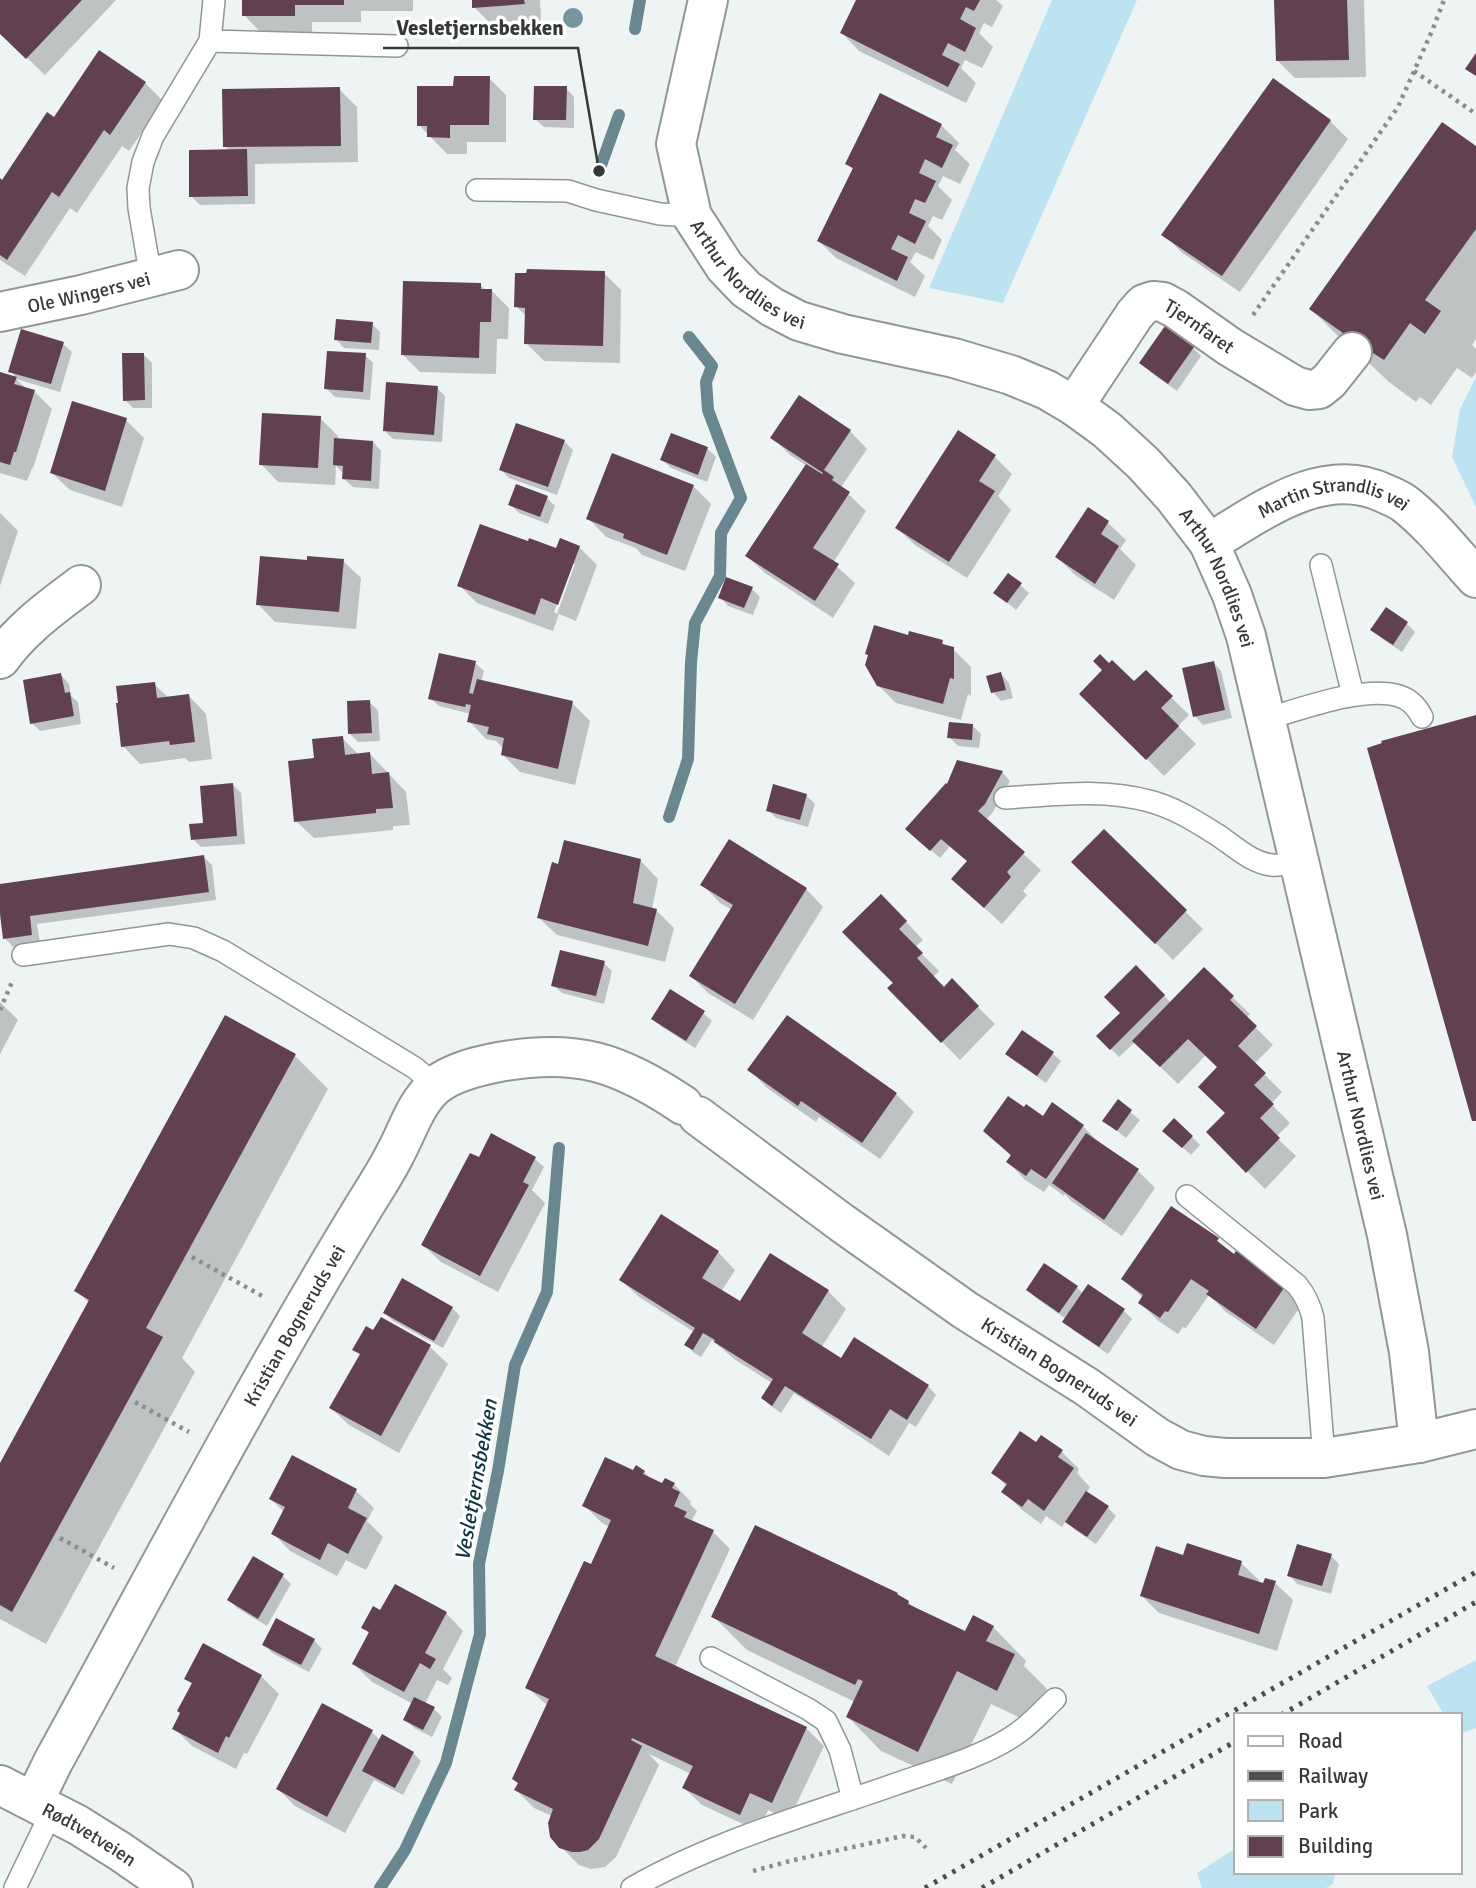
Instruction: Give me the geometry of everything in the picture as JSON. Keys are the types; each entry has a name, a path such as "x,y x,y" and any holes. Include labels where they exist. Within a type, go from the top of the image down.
{"street":[{"name":"Arthur Nordlies vei","path":"708,0 676,144 692,216 725,267 746,289 799,321 843,334 954,358 1011,375 1047,390 1107,430 1143,463 1174,497 1209,543 1232,595 1246,636 1387,1236 1409,1352 1419,1443"},
{"name":"Ole Wingers vei","path":"0,313 165,274"},
{"name":"Tjernfaret","path":"1074,406 1135,314 1144,304 1153,301 1163,302 1176,309 1230,347 1296,386 1309,390 1320,389 1352,352"},
{"name":"Martin Strandlis vei","path":"1209,543 1296,494 1331,484 1357,484 1380,491 1403,503 1425,522 1476,578"},
{"path":"0,659 43,613 81,585"},
{"name":"Kristian Bogneruds vei","path":"43,1806 53,1762 306,1302 395,1155 418,1105 436,1086 463,1071 488,1064 522,1057 570,1056 598,1061 658,1088 965,1310 1087,1387 1157,1437 1181,1450 1226,1458 1324,1458 1419,1443 1476,1429"},
{"name":"Rødtvetveien","path":"0,1785 78,1825 173,1888"}],"lane":[{"path":"165,274 139,208 138,188 142,162 153,136 210,41 214,0"},
{"path":"210,41 397,46"},
{"path":"477,190 568,191 660,214 692,216"},
{"path":"1321,565 1353,695"},
{"path":"1266,719 1353,695 1380,693 1399,696 1410,702 1422,717"},
{"path":"1005,798 1095,793 1126,795 1152,801 1179,812 1260,861 1273,865 1299,862"},
{"path":"23,955 169,934 194,938 223,950 415,1068 436,1086"},
{"path":"1187,1196 1297,1285 1306,1297 1313,1318 1324,1458"},
{"path":"711,1658 826,1721 840,1750 853,1799"},
{"path":"632,1888 704,1852 948,1766 994,1747 1019,1733 1055,1699"},
{"path":"15,1888 43,1806"}],"path":[{"path":"1230,347 1398,107 1444,0"},
{"path":"1414,71 1476,114"},
{"path":"192,1256 264,1297"},
{"path":"135,1402 191,1433"},
{"path":"60,1538 117,1570"},
{"path":"746,1873 903,1836 915,1837 926,1848"}],"green space":[{"path":"1052,0 1137,0 1003,303 929,288"},
{"path":"1476,377 1476,507 1452,457 1460,409"},
{"path":"1476,1660 1476,1728 1462,1733 1462,1713 1443,1713 1427,1686"},
{"path":"1234,1849 1234,1874 1335,1874 1333,1884 1326,1888 1202,1888 1197,1873"}],"building":[{"path":"0,0 82,0 26,59 0,34"},
{"path":"242,0 344,0 344,5 295,5 295,16 242,16"},
{"path":"472,0 524,0 525,4 472,8"},
{"path":"856,0 980,0 974,11 966,7 960,19 976,28 965,52 948,43 942,55 960,64 948,87 840,33"},
{"path":"1274,0 1347,0 1349,60 1276,61"},
{"path":"99,50 146,82 110,135 104,130 59,197 52,192 7,260 0,255 0,178 2,180 47,112 54,117"},
{"path":"1476,53 1476,76 1465,69"},
{"path":"454,76 490,76 489,125 450,125 450,138 427,137 427,126 417,126 417,86 453,86"},
{"path":"1273,78 1331,120 1222,276 1161,235"},
{"path":"534,86 567,86 566,120 533,120"},
{"path":"340,87 341,146 223,147 222,89"},
{"path":"880,93 942,124 936,137 953,145 942,168 925,159 919,173 936,181 925,203 915,199 909,213 926,221 915,244 898,235 891,249 908,257 897,281 817,241 853,168 845,164"},
{"path":"1442,122 1476,146 1476,229 1425,300 1441,311 1425,334 1410,323 1384,360 1373,353 1370,357 1340,336 1343,333 1309,309"},
{"path":"247,149 248,196 189,197 189,150"},
{"path":"527,269 605,271 603,346 524,344 525,308 514,307 515,273 526,273"},
{"path":"403,281 481,283 481,289 492,289 491,322 480,322 479,358 401,355"},
{"path":"336,319 373,322 371,343 334,340"},
{"path":"1165,326 1194,347 1168,384 1139,363"},
{"path":"21,329 64,342 51,384 8,372"},
{"path":"327,351 366,353 363,392 324,389"},
{"path":"122,353 144,353 145,400 123,401"},
{"path":"0,372 17,377 14,384 35,390 10,465 0,462"},
{"path":"386,382 438,386 434,435 383,431"},
{"path":"799,395 851,430 824,470 834,477 832,480 850,492 813,548 839,564 815,601 745,556 806,464 823,473 770,438"},
{"path":"72,401 127,418 105,491 50,473"},
{"path":"262,413 321,416 318,468 259,465"},
{"path":"516,423 565,440 548,487 499,470"},
{"path":"958,430 996,455 979,481 995,491 949,562 895,528"},
{"path":"671,433 708,447 698,475 660,460"},
{"path":"334,438 373,441 371,481 342,479 343,466 333,465"},
{"path":"612,453 694,485 667,555 623,538 624,534 586,519"},
{"path":"516,484 548,496 540,517 508,505"},
{"path":"1088,507 1109,521 1101,534 1119,546 1095,584 1055,557"},
{"path":"480,524 556,548 560,538 580,546 558,605 541,598 535,615 457,586"},
{"path":"260,556 307,560 307,556 344,559 339,612 256,605"},
{"path":"1008,573 1022,583 1007,603 993,593"},
{"path":"726,577 753,587 744,608 718,598"},
{"path":"1386,607 1408,622 1393,645 1370,630"},
{"path":"874,625 908,635 909,631 943,640 942,644 954,647 954,679 950,678 943,704 877,686 865,665 868,655 865,654"},
{"path":"439,653 476,661 469,693 473,694 477,679 573,701 558,769 501,755 504,738 487,734 489,727 467,722 471,705 466,704 465,707 428,699"},
{"path":"1100,654 1109,663 1112,660 1134,681 1146,670 1173,696 1161,708 1179,726 1146,760 1079,694 1102,670 1093,661"},
{"path":"1214,661 1225,710 1193,717 1182,668"},
{"path":"1001,672 1006,690 991,693 986,676"},
{"path":"61,673 65,693 70,692 74,716 30,724 23,680"},
{"path":"155,682 157,698 189,694 195,742 170,745 169,741 121,747 116,686"},
{"path":"370,700 372,733 348,734 347,701"},
{"path":"1476,715 1476,1121 1472,1121 1367,748 1382,743 1381,741"},
{"path":"949,722 973,724 972,740 947,738"},
{"path":"343,736 345,755 370,752 372,774 389,772 393,808 376,809 376,813 294,822 288,761 314,758 312,739"},
{"path":"957,760 1003,771 985,804 978,811 1025,852 1007,872 1011,877 984,908 951,879 967,861 941,839 930,851 905,829 947,784"},
{"path":"233,783 237,836 191,840 189,824 203,823 200,786"},
{"path":"773,784 807,794 800,820 766,811"},
{"path":"1104,829 1187,910 1155,944 1071,862"},
{"path":"729,839 807,888 735,1004 689,976 733,905 700,885"},
{"path":"564,840 641,859 633,903 657,909 648,946 537,918 552,862 558,864"},
{"path":"204,855 209,892 30,916 32,935 3,939 0,884"},
{"path":"881,894 907,921 899,929 923,953 917,958 944,987 952,978 979,1006 941,1043 887,988 893,983 842,932"},
{"path":"560,950 605,961 596,996 551,986"},
{"path":"1136,965 1165,995 1110,1050 1096,1036 1120,1013 1104,997"},
{"path":"1204,967 1234,996 1230,1000 1257,1026 1238,1046 1266,1073 1254,1085 1274,1104 1260,1118 1280,1138 1246,1173 1206,1132 1225,1113 1198,1087 1217,1067 1188,1039 1160,1067 1132,1041"},
{"path":"670,989 705,1011 686,1041 651,1019"},
{"path":"225,1015 296,1054 146,1328 163,1337 12,1612 0,1605 0,1463 89,1300 74,1291"},
{"path":"787,1015 897,1093 862,1143 801,1101 798,1106 747,1070"},
{"path":"1022,1030 1054,1052 1037,1076 1005,1054"},
{"path":"1008,1096 1043,1116 1052,1102 1084,1125 1046,1179 1031,1169 1026,1176 1006,1162 1011,1155 983,1131"},
{"path":"1118,1099 1132,1110 1117,1131 1102,1121"},
{"path":"1174,1118 1193,1136 1182,1148 1162,1131"},
{"path":"491,1133 536,1157 523,1182 529,1185 480,1276 421,1245 470,1153 479,1157"},
{"path":"1086,1133 1139,1169 1104,1220 1052,1183"},
{"path":"1171,1206 1219,1238 1217,1241 1234,1254 1236,1251 1286,1285 1256,1329 1206,1294 1209,1291 1191,1279 1168,1312 1165,1311 1160,1318 1138,1303 1143,1295 1121,1279"},
{"path":"661,1214 719,1251 702,1278 740,1301 770,1253 829,1290 802,1333 841,1358 854,1337 929,1385 907,1420 890,1409 871,1439 785,1386 772,1406 761,1398 773,1379 703,1333 693,1350 684,1345 695,1328 619,1280"},
{"path":"1044,1263 1078,1286 1059,1313 1026,1290"},
{"path":"402,1278 453,1307 434,1341 383,1313"},
{"path":"1088,1284 1125,1309 1099,1347 1062,1322"},
{"path":"381,1317 431,1345 381,1436 329,1408 360,1354 352,1350 366,1326 373,1330"},
{"path":"1020,1431 1036,1442 1041,1435 1063,1450 1058,1457 1074,1468 1044,1511 1028,1499 1022,1507 1001,1492 1007,1484 991,1473"},
{"path":"292,1455 357,1489 348,1508 367,1518 348,1554 328,1543 320,1560 271,1534 285,1507 269,1499"},
{"path":"605,1457 633,1470 636,1465 645,1471 643,1474 662,1483 665,1478 675,1483 672,1488 680,1492 674,1506 687,1512 684,1517 714,1530 655,1656 807,1727 772,1803 750,1793 740,1815 682,1788 693,1766 632,1738 631,1740 642,1746 599,1839 588,1850 572,1852 559,1848 550,1837 548,1823 553,1809 514,1790 518,1783 512,1779 549,1699 525,1688 584,1561 591,1564 611,1520 582,1506"},
{"path":"1086,1491 1109,1506 1087,1537 1065,1522"},
{"path":"755,1525 898,1593 909,1601 908,1604 965,1631 973,1615 994,1626 986,1641 1015,1654 997,1691 957,1671 918,1752 846,1717 863,1681 858,1679 855,1685 711,1617"},
{"path":"1187,1543 1242,1561 1238,1575 1263,1583 1265,1578 1276,1581 1259,1634 1140,1596 1156,1546 1183,1555"},
{"path":"1297,1544 1332,1554 1322,1586 1287,1576"},
{"path":"253,1556 284,1574 258,1619 227,1600"},
{"path":"395,1584 447,1612 425,1653 436,1659 430,1669 420,1663 404,1692 352,1664 369,1632 361,1628 373,1606 380,1610"},
{"path":"276,1618 315,1639 301,1665 262,1645"},
{"path":"203,1643 262,1675 229,1738 226,1736 218,1753 172,1729 180,1713 177,1711 192,1683 184,1679"},
{"path":"414,1697 435,1707 423,1730 403,1720"},
{"path":"322,1703 373,1730 327,1817 276,1789"},
{"path":"382,1734 414,1752 395,1788 362,1771"}],"waterway":[{"name":"Vesletjernsbekken","path":"635,29 640,0"},
{"name":"Vesletjernsbekken","path":"599,171 619,115"},
{"name":"Vesletjernsbekken","path":"669,817 688,759 695,623 720,576 721,533 741,498 708,410 706,382 712,366 689,337"},
{"name":"Vesletjernsbekken","path":"380,1888 405,1850 446,1763 480,1634 479,1564 498,1471 515,1365 547,1292 559,1148"}],"railway":[{"path":"925,1888 1476,1572"},
{"path":"1284,1713 1476,1602"},
{"path":"982,1888 1234,1742"}],"place":[{"name":"Vesletjernsbekken","path":"599,171"}]}
